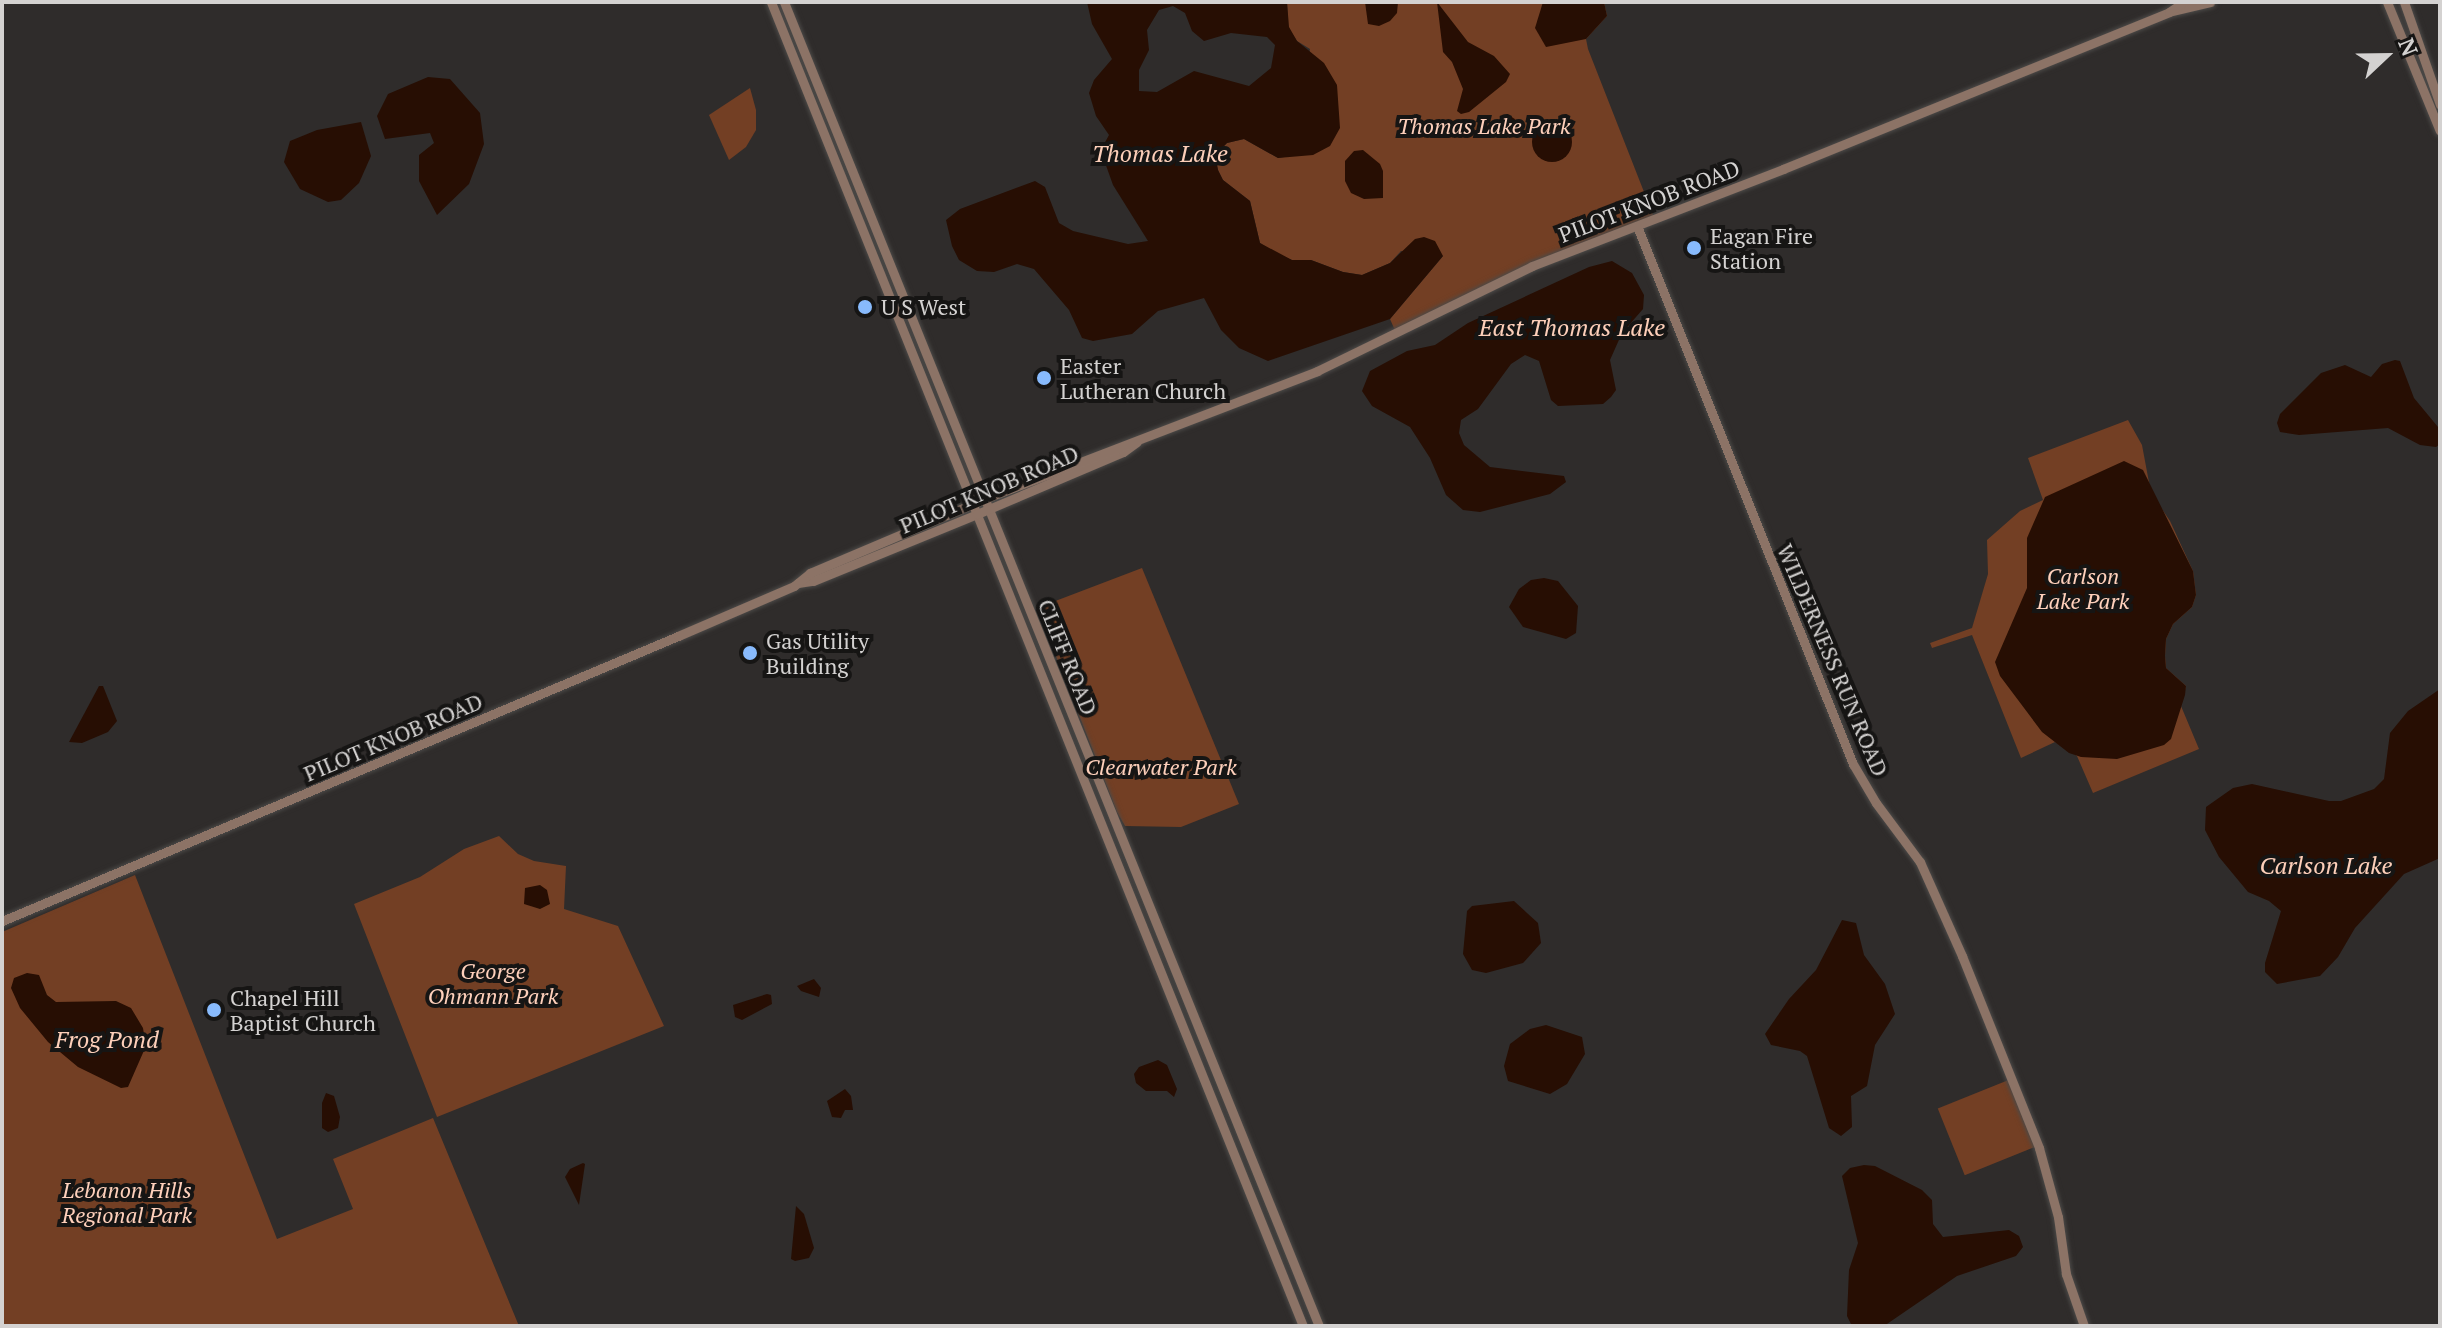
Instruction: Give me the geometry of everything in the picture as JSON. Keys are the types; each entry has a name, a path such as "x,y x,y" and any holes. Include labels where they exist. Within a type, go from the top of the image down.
{"main road":[{"name":"CLIFF ROAD","path":"771,2 1303,1326"},
{"name":"CLIFF ROAD","path":"784,2 1319,1326"},
{"name":"PILOT KNOB ROAD","path":"2169,12 2184,2"},
{"name":"PILOT KNOB ROAD","path":"2,921 798,583 810,573 1123,452 1146,436 1317,371 1532,266 2169,12 2210,2"},
{"path":"2387,2 2440,131"},
{"path":"2404,2 2440,105"},
{"name":"WILDERNESS RUN ROAD","path":"1637,226 1853,764 1876,803 1920,862 1962,956 2039,1148 2058,1217 2066,1274 2084,1326"}],"green space":[{"name":"Thomas Lake Park","path":"1287,2 1604,2 1607,16 1586,39 1588,49 1655,220 1584,245 1397,335 1390,319 1443,256 1401,251 1390,263 1362,275 1343,272 1311,260 1292,260 1260,243 1250,201 1223,180 1218,170 1215,155 1227,143 1244,139 1278,158 1295,155 1310,49 1297,41 1288,27"},
{"path":"750,88 756,110 756,130 746,147 729,160 709,115"},
{"name":"Carlson Lake Park","path":"2128,420 2142,445 2151,493 2170,521 2193,571 2196,595 2192,607 2173,624 2166,639 2165,656 2166,668 2186,686 2181,706 2199,749 2093,793 2077,756 2055,742 2021,758 1972,635 1932,648 1930,643 1972,628 1988,574 1987,540 2020,511 2043,500 2028,458"},
{"name":"Clearwater Park","path":"1142,568 1239,804 1181,827 1125,826 1037,608"},
{"name":"George Ohmann Park","path":"499,836 518,854 534,861 566,866 564,909 618,926 664,1026 437,1117 354,904 420,877 464,849"},
{"name":"Lebanon Hills Regional Park","path":"135,875 277,1239 353,1209 333,1159 433,1118 519,1326 2,1326 2,932"},
{"path":"2011,1079 2038,1146 1965,1175 1938,1109"}],"water":[{"name":"Thomas Lake","path":"1087,2 1287,2 1289,27 1297,41 1324,63 1337,85 1340,128 1330,146 1313,155 1278,158 1244,139 1227,143 1215,155 1223,180 1250,201 1260,243 1292,260 1311,260 1343,272 1362,275 1390,263 1415,239 1424,237 1435,241 1443,256 1390,319 1268,361 1239,348 1221,330 1204,298 1158,311 1132,334 1093,341 1082,338 1069,310 1034,269 1017,264 994,272 977,271 959,260 946,220 960,209 1035,181 1045,187 1059,223 1073,231 1128,244 1148,241 1113,185 1103,157 1103,146 1109,135 1096,116 1089,93 1094,80 1112,59 1092,24","holes":["1173,6 1185,13 1192,31 1204,41 1231,33 1267,37 1275,45 1271,68 1249,86 1194,71 1157,92 1139,91 1139,70 1149,50 1147,30 1159,10"]},
{"path":"1365,2 1398,2 1397,13 1379,26 1368,24"},
{"path":"1437,2 1468,42 1494,56 1510,74 1506,82 1469,112 1461,114 1457,111 1463,89 1452,62 1443,52"},
{"path":"1543,2 1604,2 1607,16 1586,39 1546,47 1535,28"},
{"path":"428,77 450,79 480,113 484,144 469,184 437,215 419,181 419,155 434,143 430,133 385,139 377,116 388,94"},
{"path":"1504,116 1512,116 1517,125 1515,132 1504,134 1499,129 1499,121"},
{"path":"361,122 371,156 359,183 341,200 328,202 300,189 284,162 290,141 317,130"},
{"path":"1552,122 1566,128 1572,142 1566,156 1552,162 1538,156 1532,142 1538,128"},
{"path":"1363,150 1380,164 1383,171 1383,198 1364,199 1351,193 1345,181 1345,161 1354,151"},
{"name":"East Thomas Lake","path":"1612,261 1632,273 1644,295 1643,309 1622,333 1610,360 1616,390 1611,397 1603,404 1558,406 1551,400 1539,361 1525,355 1511,364 1478,409 1461,420 1459,433 1464,445 1490,467 1564,476 1566,482 1550,494 1480,512 1463,510 1446,495 1430,458 1410,427 1372,406 1362,391 1370,371 1407,351 1435,345 1468,323 1589,267"},
{"path":"2400,361 2414,398 2438,427 2440,444 2436,447 2420,445 2388,428 2299,435 2280,432 2277,423 2280,414 2321,373 2345,365 2371,377 2382,364"},
{"name":"Carlson Lake Park","path":"2124,461 2143,470 2193,571 2196,595 2192,607 2173,624 2166,639 2166,668 2186,686 2185,695 2171,739 2164,745 2117,759 2081,757 2069,753 2042,732 2000,676 1995,662 2027,588 2027,538 2045,497"},
{"path":"1544,578 1558,581 1578,606 1576,633 1566,639 1523,627 1509,607 1519,589 1531,580"},
{"path":"99,686 103,686 117,721 108,732 82,743 69,742"},
{"name":"Carlson Lake","path":"2440,689 2440,858 2404,874 2355,928 2338,957 2320,976 2277,984 2265,972 2265,963 2281,911 2269,901 2248,892 2219,857 2205,830 2206,807 2233,788 2252,784 2329,801 2341,801 2374,789 2384,779 2390,733 2408,711"},
{"path":"540,885 547,890 550,904 540,909 524,904 525,888"},
{"path":"1514,901 1538,923 1541,943 1523,963 1486,973 1472,970 1463,954 1467,911 1472,906"},
{"path":"1842,920 1856,923 1864,955 1885,984 1895,1014 1875,1045 1867,1086 1851,1096 1852,1127 1841,1136 1829,1128 1807,1056 1800,1051 1771,1045 1765,1034 1789,999 1816,970"},
{"name":"Frog Pond","path":"27,973 39,975 47,995 56,1002 116,1001 131,1008 143,1028 146,1046 128,1087 121,1088 78,1067 48,1042 20,1008 11,988 14,978"},
{"path":"814,979 821,988 819,997 801,991 797,986"},
{"path":"771,995 772,1004 742,1020 735,1017 733,1005"},
{"path":"1546,1025 1582,1037 1585,1054 1567,1084 1550,1094 1508,1081 1504,1066 1510,1044 1530,1029"},
{"path":"1158,1060 1167,1065 1177,1089 1174,1097 1167,1091 1146,1091 1136,1083 1134,1074 1139,1067"},
{"path":"845,1089 851,1096 853,1110 845,1110 841,1118 832,1117 827,1101"},
{"path":"326,1093 334,1096 340,1117 338,1128 328,1132 322,1128 322,1103"},
{"path":"583,1163 579,1205 565,1177 570,1169"},
{"path":"1875,1166 1922,1190 1932,1200 1933,1224 1943,1237 2009,1230 2019,1236 2023,1247 2016,1256 1957,1276 1884,1326 1852,1326 1847,1316 1849,1270 1858,1243 1842,1176 1850,1168"},
{"path":"796,1206 804,1214 814,1248 809,1258 795,1261 791,1259"}],"place":[{"name":"Eagan Fire Station","path":"1694,248"},
{"name":"U S West","path":"865,307"},
{"name":"Easter Lutheran Church","path":"1044,378"},
{"name":"Gas Utility Building","path":"750,653"},
{"name":"Chapel Hill Baptist Church","path":"214,1010"}]}
